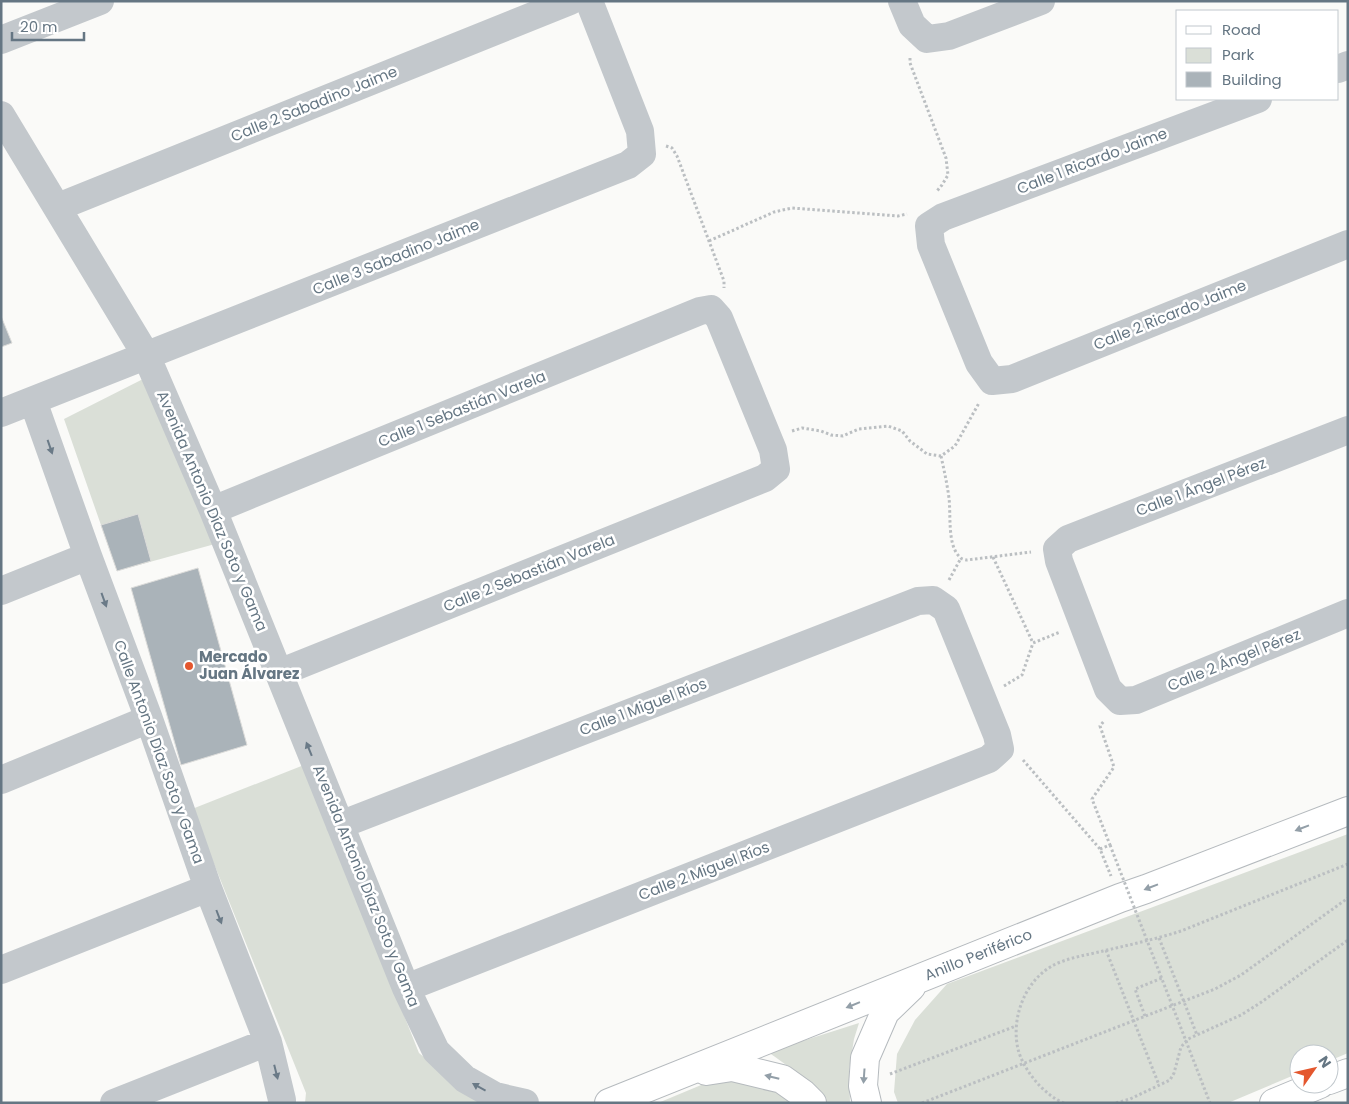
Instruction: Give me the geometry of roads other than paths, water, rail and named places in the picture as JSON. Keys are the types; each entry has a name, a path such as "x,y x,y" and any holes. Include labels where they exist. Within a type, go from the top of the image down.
{"main road":[{"name":"Anillo Periférico","path":"609,1103 1120,898 1348,811"},
{"path":"867,1103 863,1086 865,1058 885,1012 922,978"},
{"path":"677,1076 732,1067 782,1079 812,1103"},
{"path":"1274,1103 1296,1094"}],"street":[{"path":"1,40 100,1"},
{"name":"Calle 2 Sabadino Jaime","path":"58,208 570,1"},
{"name":"Calle 3 Sabadino Jaime","path":"1,414 628,165 642,154 640,131 589,1"},
{"path":"907,13 927,39 949,36 1041,1"},
{"name":"Calle 1 Ricardo Jaime","path":"992,381 979,363 931,245 929,226 943,217 1255,100"},
{"name":"Avenida Antonio Díaz Soto y Gama","path":"1,115 146,355 213,510 406,988 436,1051 464,1079 495,1096 525,1103"},
{"name":"Calle 2 Ricardo Jaime","path":"992,381 1012,379 1348,244"},
{"name":"Calle 1 Sebastián Varela","path":"213,510 700,311 710,309 719,318 769,439 776,468"},
{"name":"Calle Antonio Díaz Soto y Gama","path":"33,401 149,719 208,888 268,1042 282,1103"},
{"name":"Calle 1 Ángel Pérez","path":"1120,702 1108,689 1059,561 1057,549 1068,539 1348,430"},
{"name":"Calle 2 Sebastián Varela","path":"279,673 765,478 776,468"},
{"path":"1,591 88,556"},
{"name":"Calle 1 Miguel Ríos","path":"340,825 918,601 932,600 946,609 997,735 1000,749"},
{"name":"Calle 2 Ángel Pérez","path":"1120,702 1136,700 1348,613"},
{"path":"1,780 149,719"},
{"name":"Calle 2 Miguel Ríos","path":"406,988 989,759 1000,749"},
{"path":"1,970 208,888"},
{"path":"114,1103 268,1042"}],"place":[{"name":"Mercado Juan Álvarez","path":"189,666"}]}
